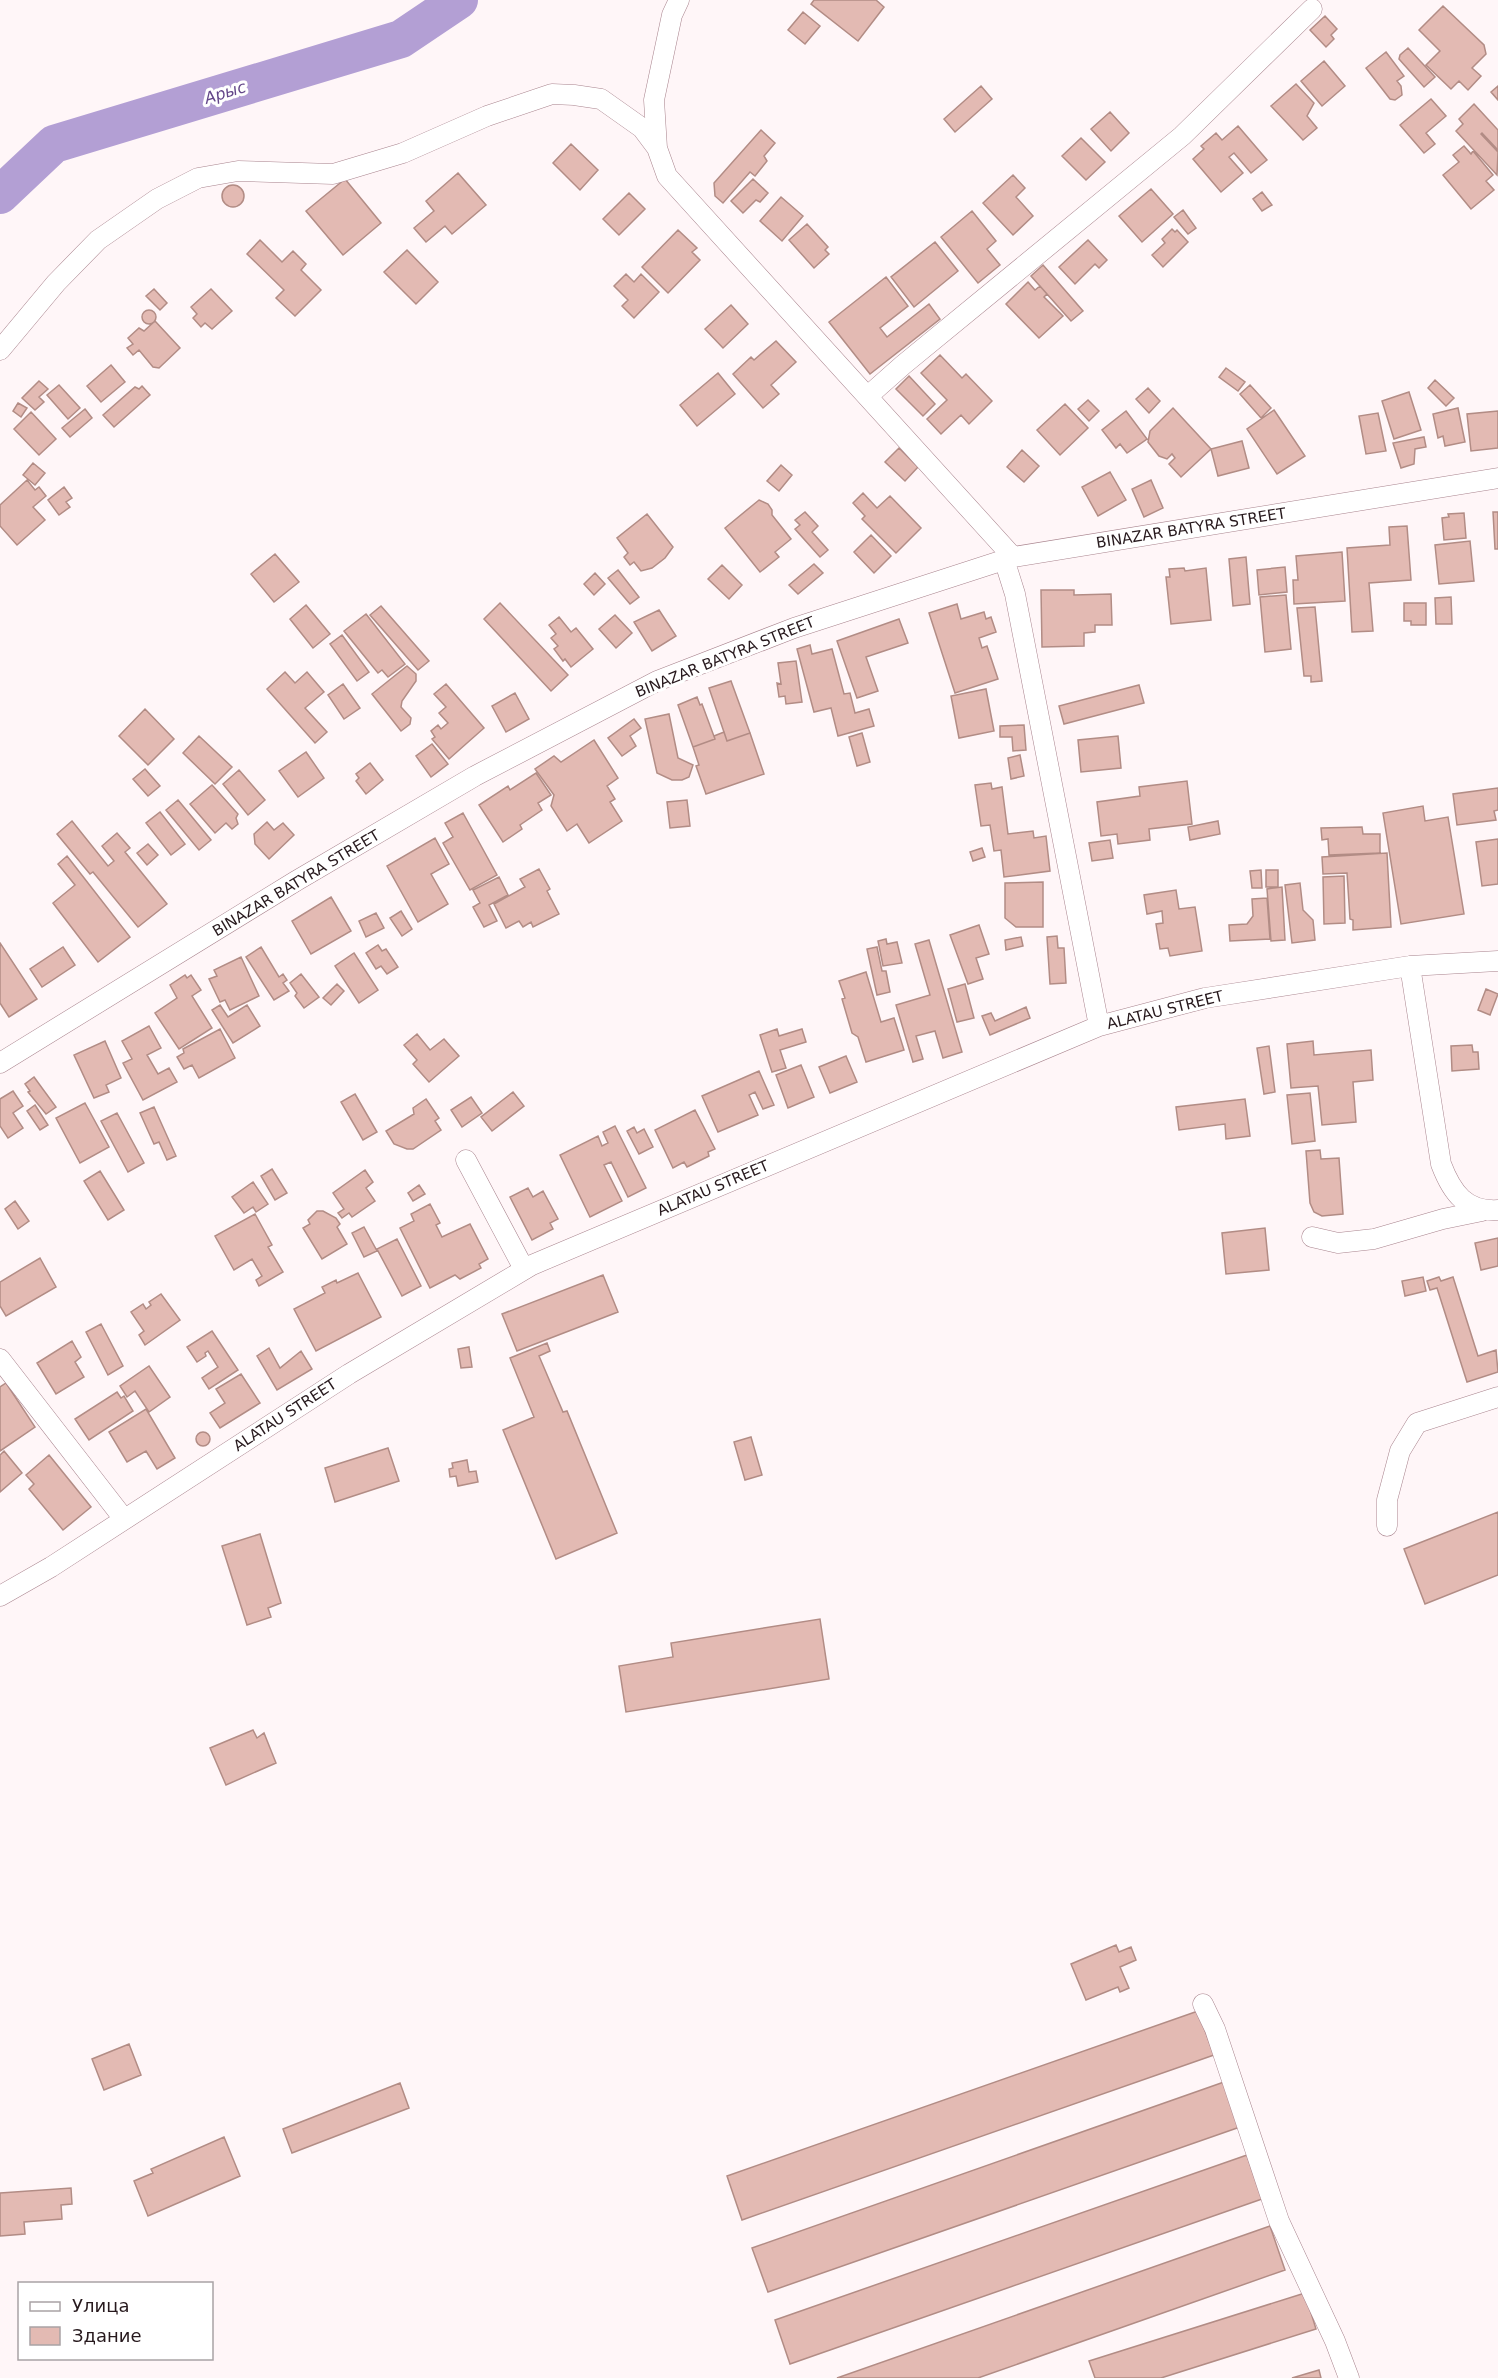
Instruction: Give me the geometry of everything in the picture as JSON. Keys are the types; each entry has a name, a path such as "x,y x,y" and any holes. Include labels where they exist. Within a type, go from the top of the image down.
{"street":[{"path":"679,0 672,15 654,100 657,148 667,176 868,396 1008,558 1100,1026"},
{"path":"868,396 903,364 1182,136 1312,9"},
{"path":"0,350 56,283 98,240 158,200 198,178 238,171 333,174 402,153 487,116 552,94 601,99 642,128 657,148"},
{"name":"BINAZAR BATYRA STREET","path":"0,1064 286,888 475,776 657,681 794,628 1008,558 1498,478"},
{"name":"ALATAU STREET","path":"0,1596 51,1567 349,1374 524,1269 1100,1026 1204,998 1410,966 1498,961"},
{"path":"1410,966 1441,1164 1456,1194 1490,1210"},
{"path":"466,1160 524,1269"},
{"path":"1312,1237 1338,1243 1374,1239 1443,1219 1490,1210"},
{"path":"0,1359 124,1519"},
{"path":"1387,1526 1388,1500 1400,1451 1417,1423 1498,1397"},
{"path":"1203,2004 1215,2030 1279,2221 1335,2341 1348,2378"}],"building":[{"path":"814,0 876,0 884,7 858,41 811,4"},
{"path":"1443,6 1484,45 1486,54 1472,68 1481,76 1468,90 1459,81 1451,89 1426,65 1440,51 1419,30"},
{"path":"803,12 820,26 805,44 788,30"},
{"path":"1325,16 1337,29 1331,35 1334,39 1326,47 1310,30"},
{"path":"1408,48 1435,77 1424,87 1399,59"},
{"path":"1386,52 1404,76 1397,81 1401,86 1402,95 1395,100 1390,99 1366,68"},
{"path":"1324,61 1345,86 1322,106 1301,81"},
{"path":"1296,84 1314,103 1307,116 1317,128 1303,140 1271,106"},
{"path":"981,86 992,99 955,132 944,119"},
{"path":"1498,86 1498,100 1491,92"},
{"path":"1431,99 1446,116 1426,133 1435,144 1424,153 1400,125"},
{"path":"1474,104 1498,130 1498,150 1481,134 1498,152 1497,175 1456,131 1463,124 1459,119"},
{"path":"1110,112 1129,133 1111,151 1091,129"},
{"path":"1238,126 1267,160 1251,173 1234,153 1229,157 1243,173 1221,192 1193,159 1204,149 1201,146 1216,133 1222,140"},
{"path":"761,130 775,143 764,156 767,161 755,176 750,172 723,203 715,196 714,183"},
{"path":"1081,138 1105,162 1086,180 1062,156"},
{"path":"571,144 598,170 580,190 553,163"},
{"path":"1464,146 1471,154 1473,151 1493,175 1486,181 1494,190 1471,209 1443,175 1459,162 1453,155"},
{"path":"458,173 486,205 452,234 445,226 426,242 414,228 434,211 426,201"},
{"path":"1013,175 1025,188 1016,197 1033,216 1013,235 983,203"},
{"path":"345,179 381,223 343,255 306,211"},
{"path":"753,179 768,193 760,202 756,200 743,213 731,201"},
{"path":"233,185 241,188 244,196 241,204 233,207 225,204 222,196 225,188"},
{"path":"1151,189 1173,214 1142,242 1119,216"},
{"path":"1262,192 1272,205 1262,211 1253,199"},
{"path":"629,193 645,209 619,235 603,219"},
{"path":"781,197 803,216 782,241 760,221"},
{"path":"1183,210 1196,228 1188,234 1174,217"},
{"path":"972,211 996,241 987,249 1000,265 978,283 941,237"},
{"path":"807,224 828,247 825,250 829,254 814,268 789,240"},
{"path":"1172,229 1175,232 1177,230 1188,242 1163,267 1152,255 1165,243 1162,239"},
{"path":"678,230 697,248 692,252 700,260 668,293 642,267"},
{"path":"260,240 282,262 293,251 306,264 301,270 321,290 295,316 276,298 284,290 247,254"},
{"path":"1088,240 1107,260 1099,268 1095,264 1075,284 1059,267"},
{"path":"935,242 958,271 914,307 891,277"},
{"path":"407,250 438,282 416,304 384,272"},
{"path":"1043,265 1083,311 1071,321 1031,276"},
{"path":"626,274 634,282 641,274 659,292 634,318 622,306 628,300 614,286"},
{"path":"886,277 908,306 880,328 887,337 929,304 940,319 870,374 829,322"},
{"path":"1028,282 1035,290 1040,286 1047,294 1044,297 1063,316 1039,338 1006,304"},
{"path":"154,289 167,303 160,310 146,296"},
{"path":"211,289 232,311 212,329 205,323 201,327 193,318 197,314 191,307"},
{"path":"731,305 748,324 723,348 705,329"},
{"path":"146,310 152,310 156,317 152,324 146,324 142,320 142,314"},
{"path":"155,321 180,348 159,368 153,367 139,350 133,355 127,348 133,344 128,338 139,328 144,331"},
{"path":"776,341 796,362 771,385 779,394 763,408 733,374 751,357 754,360"},
{"path":"940,355 962,378 966,374 992,401 969,424 961,415 941,434 927,419 947,400 921,373"},
{"path":"111,365 125,382 101,402 87,386"},
{"path":"1226,368 1245,382 1238,391 1219,377"},
{"path":"718,373 735,394 697,426 680,405"},
{"path":"909,376 935,404 923,416 896,389"},
{"path":"1435,380 1454,398 1446,406 1428,388"},
{"path":"39,381 48,389 39,397 44,402 35,410 22,398"},
{"path":"59,385 80,408 68,419 47,395"},
{"path":"1250,385 1271,408 1261,418 1240,394"},
{"path":"142,386 150,395 114,427 103,415 135,387 139,389"},
{"path":"1148,388 1160,401 1149,413 1136,399"},
{"path":"1409,392 1421,430 1394,439 1382,401"},
{"path":"1088,400 1099,411 1089,421 1078,409"},
{"path":"18,403 27,408 21,417 13,411"},
{"path":"1065,404 1088,428 1060,455 1037,430"},
{"path":"1173,408 1211,449 1181,477 1169,464 1175,458 1172,454 1167,459 1159,456 1148,442 1150,431"},
{"path":"1458,408 1465,442 1445,446 1443,436 1438,438 1433,414"},
{"path":"85,409 92,418 70,437 62,428"},
{"path":"1274,410 1305,456 1277,474 1247,429"},
{"path":"1126,411 1147,439 1127,453 1120,444 1116,448 1102,430"},
{"path":"1498,411 1498,448 1471,451 1467,414"},
{"path":"31,412 56,439 39,455 14,429"},
{"path":"1378,413 1386,451 1366,454 1359,416"},
{"path":"1424,437 1426,447 1415,449 1414,464 1401,468 1393,443"},
{"path":"1242,441 1249,468 1218,476 1211,449"},
{"path":"899,448 918,467 905,481 885,462"},
{"path":"1022,450 1039,466 1024,482 1007,467"},
{"path":"33,463 45,473 35,485 23,475"},
{"path":"781,465 792,475 779,491 767,481"},
{"path":"1110,472 1126,500 1098,516 1082,487"},
{"path":"27,480 35,490 39,487 46,496 33,507 45,520 17,545 0,526 0,505"},
{"path":"1151,480 1163,508 1144,517 1132,489"},
{"path":"64,487 72,498 66,502 70,507 59,515 48,500"},
{"path":"863,493 877,508 890,496 921,528 896,553 862,519 865,516 853,503"},
{"path":"759,500 768,504 772,515 791,539 775,552 779,557 760,572 725,528"},
{"path":"805,512 818,526 812,532 828,550 820,557 795,529 800,525 795,520"},
{"path":"1493,512 1498,512 1498,549 1495,549"},
{"path":"1464,513 1466,538 1444,540 1442,518 1449,517 1448,514"},
{"path":"647,514 673,547 665,558 652,568 641,571 634,562 630,565 624,557 628,553 617,538"},
{"path":"1407,526 1411,580 1369,583 1373,631 1352,632 1347,548 1390,545 1389,527"},
{"path":"871,535 891,556 874,573 854,552"},
{"path":"1470,541 1474,581 1439,584 1435,545"},
{"path":"1342,552 1345,601 1294,604 1293,580 1298,580 1296,556"},
{"path":"275,554 299,582 274,602 251,574"},
{"path":"1246,557 1250,604 1233,606 1229,559"},
{"path":"814,564 823,573 798,594 789,585"},
{"path":"722,565 742,585 729,599 708,579"},
{"path":"1285,567 1287,592 1259,595 1257,570"},
{"path":"1184,568 1185,571 1206,568 1211,620 1171,624 1166,577 1170,577 1169,569"},
{"path":"618,570 639,597 630,604 608,578"},
{"path":"595,573 605,584 594,595 584,584"},
{"path":"1041,590 1074,590 1074,595 1111,594 1112,625 1095,625 1095,632 1084,633 1084,646 1042,647"},
{"path":"1286,595 1291,649 1265,652 1260,597"},
{"path":"1451,597 1452,624 1436,624 1435,598"},
{"path":"500,603 568,675 551,691 484,619"},
{"path":"1404,603 1426,603 1426,625 1411,625 1411,621 1404,621"},
{"path":"957,604 961,619 984,612 986,619 991,617 996,632 979,638 982,648 987,646 998,679 955,693 929,613"},
{"path":"306,605 330,634 313,648 290,619"},
{"path":"381,606 429,661 418,670 370,615"},
{"path":"1315,607 1322,681 1311,682 1311,676 1304,676 1297,608"},
{"path":"659,610 676,636 652,651 634,622"},
{"path":"366,614 405,664 388,677 382,670 378,673 344,631"},
{"path":"615,615 632,633 616,648 599,629"},
{"path":"559,617 571,632 576,628 593,649 571,667 554,649 558,646 551,638 556,634 549,625"},
{"path":"899,619 908,643 866,657 878,691 857,698 837,641"},
{"path":"342,635 369,672 357,681 330,644"},
{"path":"810,645 812,654 832,649 844,694 850,693 855,713 869,709 874,726 838,736 831,708 814,712 797,649"},
{"path":"796,661 802,702 786,704 785,696 779,697 777,683 781,684 778,663"},
{"path":"407,666 416,674 416,681 402,701 401,707 411,718 410,724 401,731 372,694"},
{"path":"285,672 295,683 307,672 324,692 305,708 327,732 315,743 267,689"},
{"path":"731,681 750,733 727,741 709,688"},
{"path":"343,684 360,708 344,719 328,695"},
{"path":"446,684 484,728 449,759 432,739 435,737 431,731 438,725 441,729 448,723 439,713 446,707 434,694"},
{"path":"1139,685 1144,703 1064,724 1059,706"},
{"path":"986,689 994,731 959,738 951,696"},
{"path":"515,693 529,719 506,732 492,706"},
{"path":"697,697 700,705 702,704 715,739 693,747 678,705"},
{"path":"145,709 174,739 148,765 119,736"},
{"path":"669,714 678,758 693,765 689,777 682,780 672,780 657,773 645,719"},
{"path":"634,719 641,728 630,736 636,746 622,756 608,738"},
{"path":"1024,725 1026,750 1013,751 1012,737 1000,737 1000,726"},
{"path":"724,732 727,741 750,733 764,774 706,794 696,766 699,765 693,747 715,739 714,736"},
{"path":"862,733 870,762 857,766 849,737"},
{"path":"199,736 232,767 215,784 183,753"},
{"path":"1118,736 1121,768 1081,772 1078,740"},
{"path":"594,740 618,778 607,786 615,799 610,802 622,821 589,843 577,824 567,831 551,806 554,795 535,769 554,756 561,762"},
{"path":"432,744 448,764 431,777 416,756"},
{"path":"306,752 324,778 298,797 279,771"},
{"path":"1020,755 1024,776 1011,779 1008,758"},
{"path":"370,763 383,780 366,794 356,781 359,778 356,774"},
{"path":"145,769 160,786 148,796 133,779"},
{"path":"239,770 265,800 248,815 223,784"},
{"path":"536,773 551,795 538,803 542,810 520,825 522,829 503,842 479,805 508,786 510,790"},
{"path":"1187,781 1192,824 1149,829 1150,840 1118,844 1117,834 1101,836 1097,802 1140,796 1139,787"},
{"path":"991,783 992,789 1002,787 1008,834 1033,831 1034,838 1046,836 1050,871 1004,877 1001,850 994,851 990,825 981,826 975,785"},
{"path":"212,785 238,814 236,818 238,824 232,829 226,823 215,833 190,804"},
{"path":"1498,788 1498,810 1494,811 1496,820 1457,825 1453,794"},
{"path":"178,800 211,840 199,850 166,810"},
{"path":"687,800 690,826 670,828 667,802"},
{"path":"1423,806 1425,821 1448,817 1464,914 1401,924 1383,813"},
{"path":"160,812 185,844 171,855 146,823"},
{"path":"463,813 497,875 470,890 443,843 453,837 445,823"},
{"path":"72,821 108,866 114,861 102,846 117,833 130,848 125,852 167,904 138,927 93,872 90,874 57,834"},
{"path":"1218,821 1220,834 1190,840 1188,827"},
{"path":"267,822 274,830 283,823 294,835 269,859 255,844 254,834"},
{"path":"1362,827 1363,834 1380,834 1380,853 1329,855 1328,839 1322,840 1321,828"},
{"path":"435,838 449,864 431,874 448,904 418,922 387,866"},
{"path":"1498,839 1498,884 1482,886 1476,842"},
{"path":"1110,840 1113,858 1092,861 1089,843"},
{"path":"148,844 158,855 147,865 137,853"},
{"path":"982,848 985,857 973,861 970,852"},
{"path":"1387,853 1391,927 1353,930 1353,920 1350,919 1347,873 1323,874 1322,857"},
{"path":"67,856 130,937 98,962 53,903 75,885 58,864"},
{"path":"539,869 550,889 547,891 559,914 533,927 531,922 523,927 519,921 506,928 494,904 525,887 520,879"},
{"path":"1261,870 1262,888 1252,888 1250,871"},
{"path":"1266,870 1278,870 1278,887 1266,887"},
{"path":"1344,876 1345,923 1324,924 1323,877"},
{"path":"499,877 508,895 489,905 497,921 484,927 473,907 480,903 473,890"},
{"path":"1043,882 1043,927 1016,927 1005,918 1005,883"},
{"path":"1300,883 1303,910 1313,920 1315,940 1292,943 1285,885"},
{"path":"1282,887 1285,940 1271,941 1267,889"},
{"path":"1176,890 1179,909 1195,907 1202,951 1170,956 1168,948 1160,949 1156,924 1163,923 1162,911 1147,914 1144,895"},
{"path":"331,897 351,931 311,954 292,921"},
{"path":"1267,898 1270,939 1230,941 1229,925 1247,924 1253,916 1252,899"},
{"path":"401,911 412,929 402,936 390,918"},
{"path":"376,913 384,928 366,937 359,921"},
{"path":"979,925 989,954 976,958 983,979 968,984 950,935"},
{"path":"1057,936 1058,948 1064,948 1066,983 1050,984 1047,937"},
{"path":"1021,937 1023,946 1006,950 1005,940"},
{"path":"886,939 887,944 897,942 902,963 883,966 878,941"},
{"path":"929,940 962,1052 943,1058 935,1031 916,1036 923,1059 913,1062 896,1005 930,995 915,944"},
{"path":"0,943 37,999 9,1017 0,1003"},
{"path":"378,945 382,951 386,949 398,967 387,974 381,966 376,969 366,953"},
{"path":"63,947 75,965 42,987 30,969"},
{"path":"261,947 279,977 283,974 287,980 283,983 289,991 274,1000 246,957"},
{"path":"877,947 882,971 886,971 890,992 877,995 867,949"},
{"path":"354,953 378,990 359,1003 335,966"},
{"path":"241,957 259,996 230,1010 225,1000 220,1002 209,979 217,976 214,970"},
{"path":"866,972 881,1022 894,1018 904,1050 866,1062 858,1037 852,1033 839,981"},
{"path":"301,974 319,997 304,1008 295,996 297,993 290,983"},
{"path":"185,975 187,978 191,975 201,990 192,996 212,1028 179,1049 155,1013 177,998 170,985"},
{"path":"337,984 344,991 331,1005 323,998"},
{"path":"965,984 974,1018 957,1022 948,989"},
{"path":"1486,989 1498,994 1490,1015 1478,1010"},
{"path":"220,1005 228,1017 247,1005 260,1026 233,1043 212,1010"},
{"path":"1026,1007 1030,1018 990,1035 982,1016 991,1013 995,1021"},
{"path":"149,1026 161,1048 147,1055 158,1074 169,1068 177,1082 143,1100 123,1063 132,1059 122,1041"},
{"path":"220,1029 235,1058 199,1078 192,1065 184,1069 177,1057 184,1053 183,1049"},
{"path":"777,1029 779,1036 802,1029 806,1042 780,1050 786,1068 772,1072 760,1035"},
{"path":"417,1034 430,1050 444,1039 459,1056 429,1082 413,1064 417,1060 404,1045"},
{"path":"105,1041 121,1078 106,1085 109,1092 94,1098 74,1055"},
{"path":"1313,1041 1314,1055 1371,1050 1373,1080 1353,1082 1356,1122 1322,1125 1318,1086 1291,1088 1287,1044"},
{"path":"1472,1045 1473,1052 1478,1052 1479,1069 1452,1071 1451,1046"},
{"path":"1269,1046 1275,1092 1264,1094 1257,1048"},
{"path":"846,1056 857,1082 830,1093 819,1067"},
{"path":"801,1065 814,1097 788,1108 776,1075"},
{"path":"759,1071 774,1105 763,1109 755,1092 749,1095 758,1115 718,1132 702,1096"},
{"path":"34,1077 56,1107 46,1114 28,1092 30,1091 25,1084"},
{"path":"13,1091 23,1106 13,1113 23,1128 8,1138 0,1126 0,1099"},
{"path":"513,1092 524,1106 492,1131 481,1117"},
{"path":"1310,1093 1315,1141 1292,1144 1287,1095"},
{"path":"355,1094 377,1132 363,1140 341,1102"},
{"path":"471,1097 482,1113 462,1127 451,1110"},
{"path":"426,1099 439,1118 435,1121 441,1130 413,1149 394,1144 386,1131 414,1114 413,1108"},
{"path":"1245,1099 1250,1136 1226,1139 1225,1124 1179,1130 1176,1107"},
{"path":"85,1103 109,1147 80,1163 56,1118"},
{"path":"35,1105 48,1125 40,1130 27,1111"},
{"path":"154,1107 176,1156 167,1160 159,1142 154,1144 140,1113"},
{"path":"695,1110 715,1149 708,1152 709,1156 687,1167 684,1162 673,1168 655,1130"},
{"path":"117,1113 144,1163 128,1172 101,1121"},
{"path":"615,1126 646,1188 628,1197 611,1162 604,1165 622,1201 590,1217 560,1155 598,1136 602,1146 608,1143 603,1132"},
{"path":"634,1127 637,1133 644,1129 653,1147 639,1154 627,1131"},
{"path":"1320,1150 1321,1159 1339,1158 1343,1214 1322,1216 1314,1212 1310,1203 1306,1151"},
{"path":"272,1169 287,1193 275,1200 261,1176"},
{"path":"365,1170 373,1182 366,1188 375,1201 352,1217 349,1213 342,1218 338,1213 344,1209 333,1193"},
{"path":"100,1171 124,1210 108,1220 84,1181"},
{"path":"253,1182 268,1204 256,1212 253,1207 244,1213 232,1197"},
{"path":"419,1185 425,1194 413,1201 408,1193"},
{"path":"528,1188 533,1197 543,1191 558,1219 550,1223 553,1229 532,1240 510,1197"},
{"path":"15,1201 29,1221 18,1229 5,1209"},
{"path":"430,1204 440,1223 436,1225 442,1237 470,1224 488,1259 479,1264 481,1268 460,1279 455,1275 430,1288 400,1228 414,1221 411,1214"},
{"path":"317,1211 323,1211 336,1218 340,1224 337,1227 347,1244 322,1259 303,1228 310,1224 308,1220"},
{"path":"255,1214 272,1245 268,1247 283,1272 259,1286 256,1280 262,1276 252,1259 234,1270 215,1236"},
{"path":"364,1227 377,1251 364,1257 352,1233"},
{"path":"1265,1228 1269,1270 1226,1274 1222,1233"},
{"path":"1498,1238 1498,1266 1481,1270 1475,1243"},
{"path":"397,1239 421,1286 402,1296 377,1249"},
{"path":"40,1258 56,1287 6,1316 0,1306 0,1282"},
{"path":"358,1273 381,1317 316,1351 294,1309 325,1293 322,1287"},
{"path":"603,1275 618,1312 517,1351 502,1314"},
{"path":"1423,1277 1426,1291 1405,1296 1402,1281"},
{"path":"1439,1277 1441,1281 1453,1277 1478,1356 1496,1350 1498,1372 1467,1382 1437,1288 1430,1290 1427,1281"},
{"path":"161,1294 180,1320 145,1345 139,1335 144,1331 131,1312 143,1304 146,1309 151,1305 149,1302"},
{"path":"101,1324 123,1366 108,1375 86,1332"},
{"path":"212,1331 238,1370 209,1389 202,1378 218,1367 208,1351 205,1353 206,1356 197,1362 187,1347"},
{"path":"72,1341 81,1357 75,1362 84,1377 56,1394 37,1363"},
{"path":"547,1343 550,1351 539,1356 563,1412 567,1411 617,1533 556,1559 503,1430 534,1417 510,1358"},
{"path":"469,1347 472,1367 461,1368 458,1349"},
{"path":"269,1348 280,1368 301,1351 312,1369 277,1390 257,1356"},
{"path":"149,1366 170,1397 149,1412 135,1391 127,1397 120,1386"},
{"path":"241,1374 260,1403 220,1428 210,1413 225,1403 216,1389"},
{"path":"6,1383 35,1427 0,1451 0,1387"},
{"path":"117,1392 121,1398 124,1396 133,1411 89,1440 75,1419"},
{"path":"146,1409 175,1458 157,1469 146,1451 127,1462 109,1432"},
{"path":"203,1432 208,1434 210,1439 208,1444 203,1446 198,1444 196,1439 198,1434"},
{"path":"751,1437 762,1475 745,1480 734,1442"},
{"path":"388,1448 399,1481 335,1502 325,1468"},
{"path":"4,1451 22,1473 0,1492 0,1455"},
{"path":"49,1455 91,1507 63,1530 29,1489 34,1484 26,1475"},
{"path":"467,1460 469,1472 476,1471 478,1482 458,1486 456,1476 450,1477 449,1469 453,1468 452,1463"},
{"path":"1498,1512 1498,1575 1425,1604 1404,1549"},
{"path":"260,1534 281,1603 268,1608 271,1617 247,1625 222,1546"},
{"path":"820,1619 829,1679 626,1712 619,1666 673,1657 671,1643"},
{"path":"253,1730 257,1738 264,1733 276,1763 226,1785 210,1748"},
{"path":"1116,1945 1119,1952 1131,1947 1136,1960 1120,1967 1129,1988 1120,1992 1118,1987 1086,2000 1071,1964"},
{"path":"1198,2011 1214,2055 742,2220 727,2176"},
{"path":"129,2044 141,2075 104,2090 92,2059"},
{"path":"1224,2082 1240,2127 768,2292 752,2248"},
{"path":"400,2083 409,2108 292,2153 283,2129"},
{"path":"224,2137 240,2176 148,2216 134,2181 153,2173 151,2169"},
{"path":"1247,2155 1262,2199 790,2364 775,2320"},
{"path":"71,2188 72,2204 61,2205 62,2219 24,2222 25,2234 0,2236 0,2193"},
{"path":"1270,2226 1285,2270 978,2378 837,2378"},
{"path":"1305,2293 1316,2329 1161,2378 1095,2378 1089,2361"},
{"path":"1319,2370 1321,2378 1292,2378"}],"waterway":[{"name":"Арыс","path":"0,195 54,144 401,39 459,0"}]}
